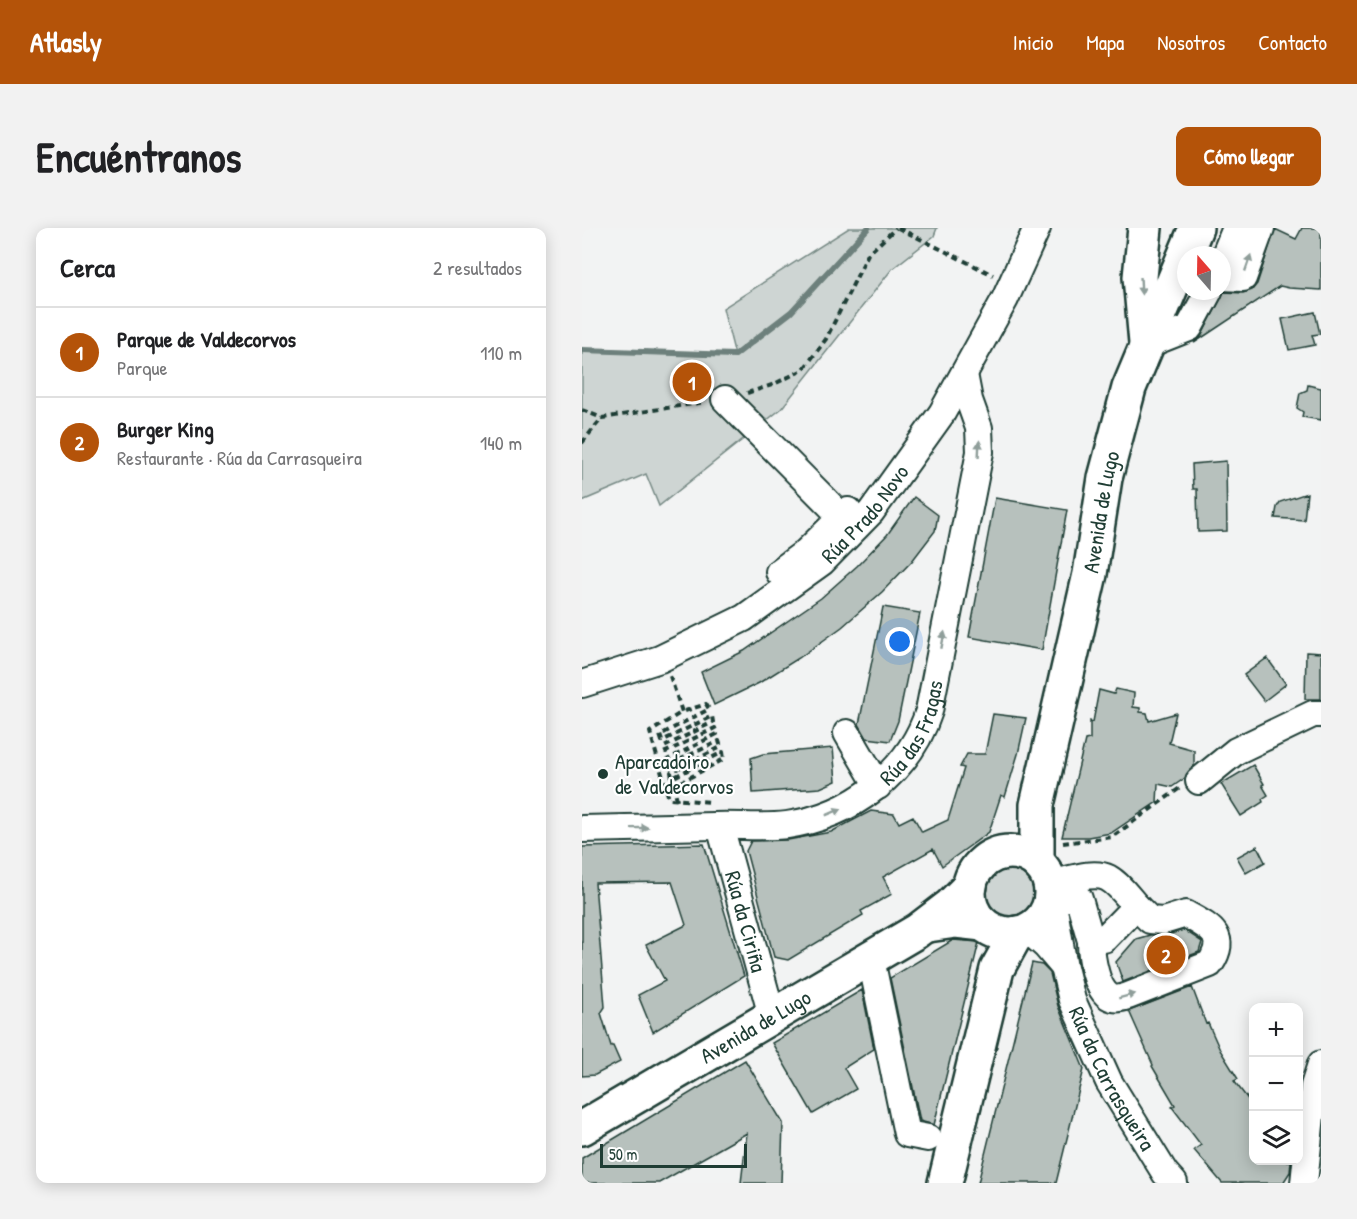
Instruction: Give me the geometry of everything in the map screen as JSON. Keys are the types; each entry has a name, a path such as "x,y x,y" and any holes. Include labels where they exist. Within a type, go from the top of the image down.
{"main road":[{"path":"1145,228 1140,278 1146,345"},
{"name":"Avenida de Lugo","path":"1190,246 1196,228"},
{"name":"Avenida de Lugo","path":"1032,897 1017,841 1037,805 1090,574 1104,478 1129,388 1177,278"},
{"name":"Avenida de Lugo","path":"582,1128 927,925 970,886 979,866 988,859 1032,897"},
{"path":"970,886 971,905 976,916 1032,897"},
{"path":"945,1183 997,969 1032,897"},
{"name":"Avenida de Lugo","path":"927,925 956,921 1032,897"}],"street":[{"name":"Rúa Prado Novo","path":"582,668 655,645 734,606 806,552 858,502 929,404 998,277 1021,228"},
{"name":"Rúa Prado Novo","path":"582,684 660,659 733,624 822,562 871,512 926,438 1005,299 1037,228"},
{"path":"1229,246 1236,228"},
{"path":"1231,277 1243,278 1261,228"},
{"path":"1146,345 1189,328 1204,300"},
{"name":"Rúa das Fragas","path":"582,829 787,825 823,817 845,807 878,786 904,760 924,729 929,711 980,452 979,428 969,400 964,374"},
{"path":"725,399 842,517"},
{"path":"1199,781 1236,751 1313,714 1321,714"},
{"path":"847,733 878,786"},
{"name":"Rúa da Ciriña","path":"720,826 772,1016"},
{"path":"1032,897 1090,876 1104,876 1111,879 1150,920 1162,921 1186,914 1213,930 1216,936 1214,958 1210,964 1128,996 1113,998 1106,995 1102,989 1091,957 1090,941"},
{"path":"1032,897 1104,876"},
{"path":"1032,897 1090,941 1104,939 1136,906"},
{"name":"Rúa da Carrasqueira","path":"1032,897 1046,946 1064,967 1072,1000 1109,1082 1165,1173 1174,1183"},
{"path":"871,958 907,1134 928,1138"},
{"path":"1304,1183 1314,1086 1321,1064"}],"path":[{"path":"582,410 602,418 725,399 772,385 803,370 826,339 868,254 897,228 998,277"},
{"path":"582,443 602,418"},
{"path":"669,672 682,712"},
{"path":"662,741 660,735 709,710 706,704 682,712 650,732 669,799"},
{"path":"654,744 711,716 713,722 664,747 666,752"},
{"path":"657,756 715,728 717,734 667,760 669,765"},
{"path":"661,769 719,741 721,747 671,772 672,778"},
{"path":"664,783 723,753 724,759 674,786 678,800"},
{"path":"1032,897 1191,779 1199,781"}],"shaded area":[{"path":"849,228 937,228 934,236 892,269 781,409 659,506 646,474 582,501 582,349 735,355 723,308"},
{"path":"1005,870 1015,870 1027,877 1034,889 1034,899 1027,911 1015,918 1005,918 990,907 986,899 986,889 997,874"}],"building":[{"path":"1302,228 1321,228 1321,290 1280,286 1194,343 1202,335 1220,300 1231,300 1231,292 1243,293 1252,290 1257,284 1275,229 1296,239"},
{"path":"1315,312 1320,334 1312,335 1315,345 1289,350 1282,319"},
{"path":"1308,385 1321,388 1321,420 1302,417 1303,412 1297,408 1300,393 1307,390"},
{"path":"1226,461 1227,531 1198,532 1197,489 1193,489 1192,464"},
{"path":"1307,493 1304,520 1275,518 1280,502"},
{"path":"914,497 938,515 935,531 912,561 882,592 842,627 759,683 714,705 701,672 744,651 821,598 887,535"},
{"path":"995,498 1067,510 1042,650 969,637"},
{"path":"883,607 920,613 898,721 890,741 867,738 859,724"},
{"path":"1306,652 1321,653 1321,699 1305,699"},
{"path":"1267,658 1286,684 1264,701 1244,675"},
{"path":"1116,689 1134,693 1133,707 1140,708 1140,712 1147,713 1149,721 1176,713 1169,743 1194,750 1194,766 1185,778 1172,787 1158,784 1157,802 1111,833 1088,837 1062,837 1085,740 1090,739 1090,721 1093,722 1099,690 1114,694"},
{"path":"993,714 1026,718 1005,797 1001,795 989,832 942,866 933,849 883,877 892,894 861,911 863,915 788,960 774,957 746,851 751,841 788,840 831,832 871,811 894,814 899,823 913,816 922,832 948,820 964,768 960,767 967,754 985,754"},
{"path":"833,748 836,781 820,788 753,793 751,758 763,754"},
{"path":"1253,765 1268,795 1262,799 1263,802 1241,816 1221,784"},
{"path":"704,844 744,976 653,1032 638,995 665,981 646,945 686,925 672,882 595,883 605,1007 601,1013 611,1046 620,1062 595,1075 582,1076 582,847"},
{"path":"1257,846 1265,862 1246,873 1237,857"},
{"path":"1184,930 1202,942 1199,952 1123,982 1116,962 1136,939"},
{"path":"953,940 979,942 934,1125 920,1121 890,978"},
{"path":"1032,963 1042,965 1050,973 1058,1006 1084,1069 1056,1183 978,1183"},
{"path":"1192,987 1206,1024 1208,1023 1220,1050 1238,1079 1234,1081 1249,1100 1249,1165 1291,1165 1290,1172 1283,1183 1222,1183 1194,1150 1201,1145 1172,1107 1175,1105 1152,1066 1129,1011"},
{"path":"862,990 874,1049 844,1068 856,1089 813,1114 772,1043"},
{"path":"745,1060 783,1123 781,1183 741,1183 747,1133 659,1183 582,1183 582,1158"}],"waterway":[{"path":"582,350 735,355 791,312 868,228"}],"place":[{"name":"Parque de Valdecorvos","path":"692,382"},
{"name":"Aparcadoiro de Valdecorvos","path":"603,774"},
{"name":"Burger King","path":"1166,955"}]}
